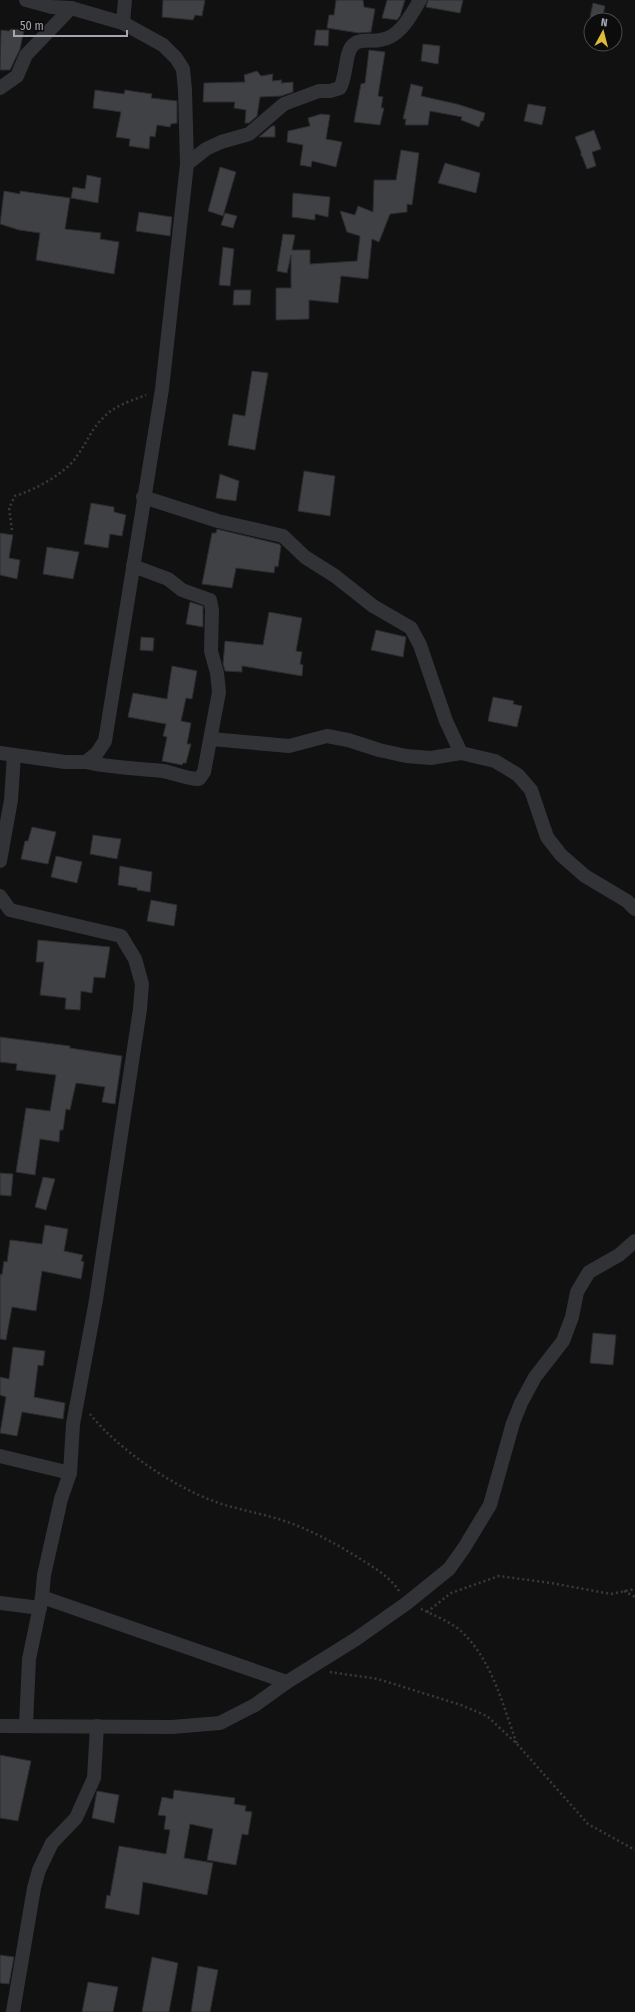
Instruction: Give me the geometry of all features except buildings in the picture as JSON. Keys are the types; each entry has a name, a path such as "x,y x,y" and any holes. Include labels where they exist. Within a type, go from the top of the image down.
{"street":[{"path":"26,0 52,7 71,8 123,23 163,45 176,58 183,69 185,90 187,164 162,389 143,497 134,566 105,741 97,753 86,762"},
{"path":"123,23 125,0"},
{"path":"187,164 206,149 221,142 249,134 284,104 319,91 330,91 340,88 344,80 348,52 352,46 358,42 384,40 398,32 412,14 420,0"},
{"path":"0,88 17,76 26,55 71,8"},
{"path":"143,497 218,521 284,536 305,557 335,576 373,606 411,628 420,645 446,721 461,753"},
{"path":"0,861 11,800 7,754 65,762 86,762 108,767 164,771 191,779 199,779 204,772 219,692 217,673 211,651 212,610 210,600 182,590 168,580 134,566"},
{"path":"211,739 289,746 328,736 406,756 431,758 461,753 494,761 518,775 531,790 547,837 561,855 585,876 627,901 635,909"},
{"path":"0,896 10,910 121,936 135,959 142,984 136,1044 96,1300 74,1424 70,1473 61,1499 44,1575 41,1602 29,1659 26,1725"},
{"path":"0,1726 172,1727 220,1722 255,1705 287,1682 356,1639 407,1603 449,1569 490,1505 513,1423 521,1403 535,1377 563,1341 572,1317 578,1292 590,1272 619,1255 635,1241"},
{"path":"0,1456 70,1473"},
{"path":"0,1604 41,1602 287,1682"},
{"path":"13,2012 34,1888 39,1870 52,1843 76,1818 94,1778 97,1726"}],"path":[{"path":"12,530 9,508 15,496 31,491 47,481 76,458 102,418 121,404 162,389"},
{"path":"78,1400 99,1426 149,1468 216,1502 276,1518 312,1532 339,1545 393,1581 407,1603 447,1622 463,1633 487,1664 517,1744"},
{"path":"427,1612 451,1593 499,1576 551,1583 611,1594 635,1589"},
{"path":"624,1591 635,1597"},
{"path":"308,1670 355,1674 378,1679 461,1705 487,1716 517,1744 588,1824 635,1850"}]}
